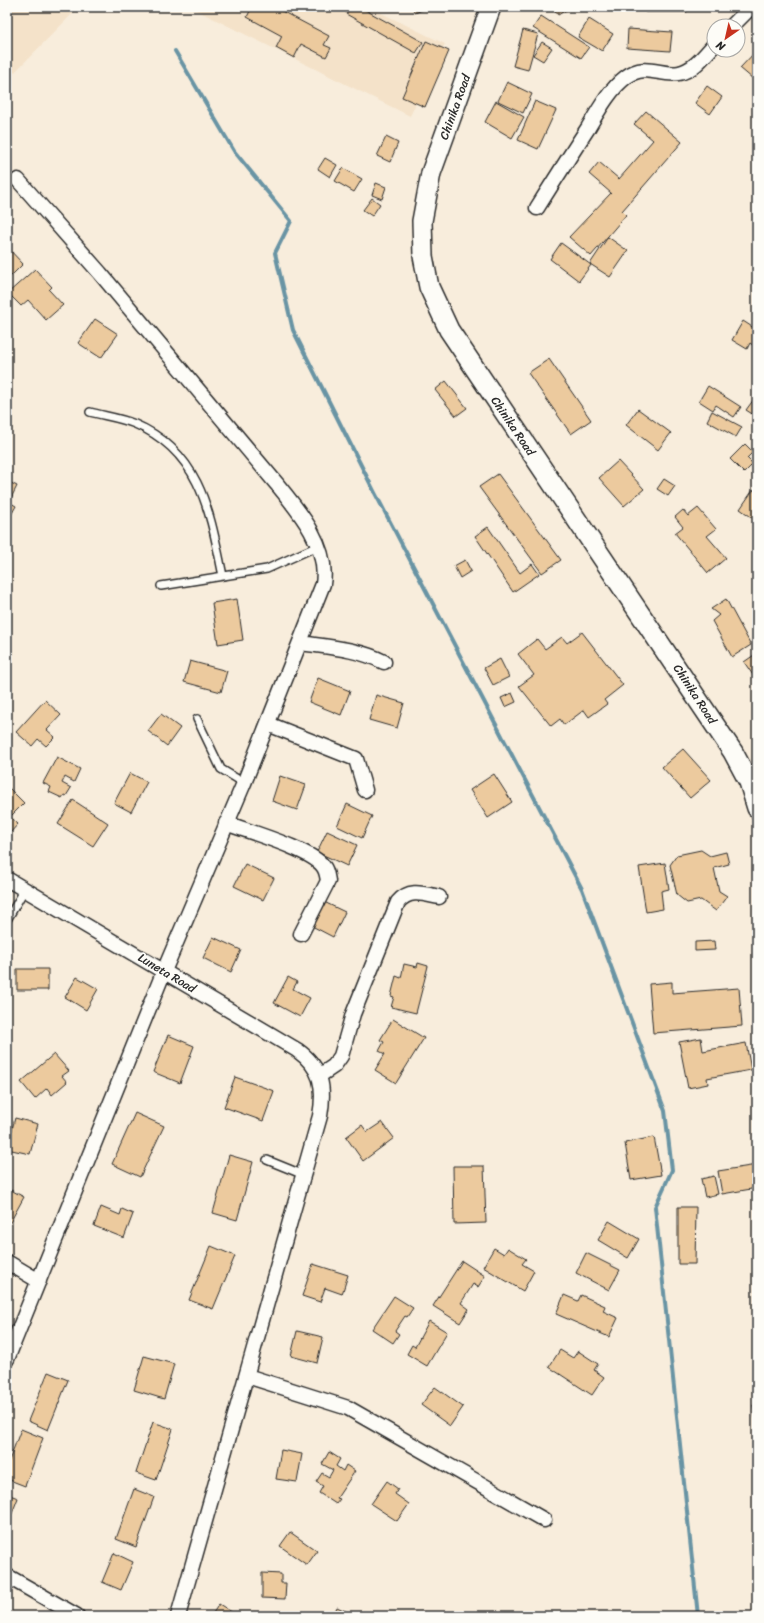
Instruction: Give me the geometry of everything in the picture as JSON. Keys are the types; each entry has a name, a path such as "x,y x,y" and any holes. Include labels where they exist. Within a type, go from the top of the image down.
{"main road":[{"name":"Chinika Road","path":"491,7 451,115 427,189 422,239 429,287 449,330 733,752 749,782 757,808"}],"street":[{"path":"740,18 751,7"},
{"path":"537,208 598,111 616,87 626,77 636,72 648,70 678,74 691,68 706,53"},
{"path":"7,1359 164,971 268,724 323,584 325,571 318,546 297,510 276,482 100,273 18,180"},
{"path":"300,643 351,651 384,662"},
{"path":"268,724 356,759 365,790"},
{"path":"226,823 301,852 318,861 324,867 328,881 301,934"},
{"name":"Luneta Road","path":"7,879 297,1050 314,1066 319,1076"},
{"path":"178,1616 304,1174 322,1104 319,1076 334,1066 341,1056 353,1014 398,902 402,896 414,892 439,897"},
{"path":"7,1262 38,1281"},
{"path":"247,1376 348,1408 544,1520"},
{"path":"7,1576 77,1616"}],"lane":[{"path":"90,412 124,420 150,431 173,448 182,459 191,472 211,516 223,576"},
{"path":"161,586 274,567 318,546"},
{"path":"198,719 221,769 244,783"},
{"path":"7,920 25,889"},
{"path":"267,1160 304,1174"}],"shaded area":[{"path":"7,7 79,7 7,80"},
{"path":"190,7 369,7 445,44 410,116"}],"building":[{"path":"252,7 274,7 329,36 324,45 331,48 326,57 301,44 294,58 276,48 282,36 247,17"},
{"path":"350,7 360,7 423,42 416,53 346,14"},
{"path":"412,7 429,7 415,13"},
{"path":"553,7 571,7 558,15"},
{"path":"645,7 687,7 687,12 645,12"},
{"path":"541,16 589,47 581,58 533,28"},
{"path":"589,19 613,34 602,51 578,37"},
{"path":"628,29 672,32 670,51 627,48"},
{"path":"523,30 538,34 528,70 513,66"},
{"path":"426,41 449,51 425,107 402,97"},
{"path":"542,42 552,48 543,61 533,55"},
{"path":"757,50 757,75 753,79 740,68"},
{"path":"507,82 532,94 523,113 498,101"},
{"path":"707,86 722,97 710,114 695,103"},
{"path":"496,101 524,117 512,138 485,122"},
{"path":"535,101 556,110 538,149 518,140"},
{"path":"646,111 682,142 622,211 626,215 591,256 569,237 611,193 589,174 599,162 619,179 653,140 634,124"},
{"path":"386,137 398,143 390,162 377,156"},
{"path":"325,158 337,165 330,177 318,169"},
{"path":"343,168 362,179 354,192 335,181"},
{"path":"376,183 386,187 382,199 372,195"},
{"path":"372,198 380,204 372,216 363,210"},
{"path":"608,237 628,251 610,277 590,264"},
{"path":"561,243 591,265 579,281 550,259"},
{"path":"7,247 23,264 9,278 7,276"},
{"path":"35,269 52,287 49,290 63,305 46,320 28,300 21,306 8,293"},
{"path":"95,319 118,334 101,358 78,343"},
{"path":"743,321 757,330 757,342 754,346 750,343 747,349 732,340"},
{"path":"549,359 591,420 571,434 528,373"},
{"path":"446,381 467,408 456,416 435,390"},
{"path":"708,386 741,407 734,417 716,405 713,410 699,401"},
{"path":"757,395 757,417 746,410"},
{"path":"638,409 671,433 658,450 626,425"},
{"path":"712,411 742,427 736,437 707,421"},
{"path":"745,444 753,452 747,458 753,464 744,473 730,459"},
{"path":"618,461 644,489 624,506 599,478"},
{"path":"498,474 561,560 542,573 479,487"},
{"path":"664,479 675,486 668,496 657,489"},
{"path":"7,481 17,486 9,502 16,506 7,522"},
{"path":"753,490 757,493 757,521 740,509"},
{"path":"698,508 716,529 707,536 726,558 708,573 675,533 683,527 675,517 683,510 688,516"},
{"path":"488,527 520,573 532,564 539,574 513,592 475,536"},
{"path":"465,560 471,571 460,578 454,566"},
{"path":"237,599 243,640 218,644 212,603"},
{"path":"726,599 751,645 732,657 712,621 719,615 711,609"},
{"path":"582,632 623,685 604,700 607,704 589,717 584,710 564,725 560,719 551,726 519,686 534,675 518,654 537,639 545,649 562,637 567,643"},
{"path":"757,653 757,681 744,662"},
{"path":"500,659 509,677 493,685 484,668"},
{"path":"190,661 227,671 221,692 184,682"},
{"path":"318,678 350,691 341,715 309,702"},
{"path":"512,693 516,702 505,707 501,698"},
{"path":"376,695 404,703 397,728 369,720"},
{"path":"45,700 61,715 47,730 55,737 46,746 38,739 32,746 16,732"},
{"path":"161,714 180,728 167,746 148,731"},
{"path":"683,749 711,780 690,798 662,767"},
{"path":"57,757 80,769 74,782 65,777 62,783 71,788 66,796 64,795 62,798 49,792 51,787 43,783"},
{"path":"130,773 147,782 131,812 114,803"},
{"path":"494,774 512,802 488,818 470,790"},
{"path":"280,776 306,785 297,810 272,801"},
{"path":"9,788 24,803 10,817 18,824 10,833 7,830 7,789"},
{"path":"73,800 108,823 93,846 58,824"},
{"path":"347,804 372,816 362,838 337,826"},
{"path":"327,831 357,845 347,866 317,852"},
{"path":"701,850 710,856 726,852 729,864 714,868 719,891 727,896 716,911 701,900 687,903 677,895 670,865 677,855"},
{"path":"665,863 669,889 661,891 663,909 646,912 639,867"},
{"path":"245,864 274,878 263,900 234,886"},
{"path":"322,901 345,912 333,937 310,925"},
{"path":"213,937 241,950 231,972 203,958"},
{"path":"714,941 715,950 695,951 695,942"},
{"path":"418,963 428,966 416,1013 391,1007 394,997 391,996 396,976 401,978 404,964 417,967"},
{"path":"17,969 48,969 48,990 17,990"},
{"path":"77,977 98,989 86,1010 65,997"},
{"path":"288,977 297,982 293,989 310,998 300,1017 274,1003"},
{"path":"672,982 672,993 739,988 742,1026 653,1033 649,984"},
{"path":"7,1017 10,1028 7,1029"},
{"path":"393,1019 424,1038 396,1083 375,1070 385,1054 379,1051 384,1042 380,1040"},
{"path":"168,1035 194,1046 180,1083 153,1072"},
{"path":"701,1038 703,1051 746,1043 751,1070 707,1078 708,1084 688,1088 679,1042"},
{"path":"54,1054 69,1071 62,1076 67,1082 52,1095 47,1088 35,1099 21,1082"},
{"path":"235,1077 274,1091 263,1121 224,1107"},
{"path":"135,1113 164,1126 140,1177 112,1164"},
{"path":"15,1118 38,1124 30,1154 7,1149"},
{"path":"382,1122 394,1138 363,1161 346,1137 362,1125 367,1132"},
{"path":"654,1137 661,1175 631,1180 625,1143"},
{"path":"229,1155 253,1162 237,1220 213,1213"},
{"path":"757,1165 757,1188 722,1194 718,1171"},
{"path":"453,1166 484,1166 486,1223 454,1224"},
{"path":"714,1176 718,1194 705,1197 701,1179"},
{"path":"7,1188 24,1197 7,1228"},
{"path":"101,1207 120,1215 122,1209 133,1214 124,1238 94,1226"},
{"path":"678,1207 696,1207 695,1264 678,1264"},
{"path":"609,1221 639,1239 628,1258 598,1240"},
{"path":"211,1246 235,1256 213,1309 189,1300"},
{"path":"494,1248 504,1254 508,1248 526,1259 522,1264 534,1271 523,1291 483,1267"},
{"path":"586,1253 620,1270 609,1290 576,1273"},
{"path":"462,1261 485,1276 478,1287 473,1284 461,1303 469,1309 460,1323 433,1306"},
{"path":"313,1264 348,1275 342,1294 325,1288 320,1302 302,1296"},
{"path":"564,1295 578,1301 581,1295 605,1306 603,1311 618,1318 609,1337 556,1314"},
{"path":"394,1296 413,1308 407,1317 405,1316 395,1331 399,1334 393,1343 372,1329"},
{"path":"429,1321 447,1332 427,1366 407,1354 412,1345 415,1347"},
{"path":"297,1331 323,1337 317,1363 291,1356"},
{"path":"560,1350 573,1358 578,1351 598,1364 594,1370 604,1377 592,1395 549,1367"},
{"path":"144,1356 174,1364 164,1399 134,1390"},
{"path":"48,1372 68,1380 48,1430 28,1421"},
{"path":"435,1387 463,1407 450,1426 421,1405"},
{"path":"753,1405 757,1405 757,1428"},
{"path":"153,1422 173,1429 156,1480 136,1473"},
{"path":"21,1429 43,1438 25,1486 7,1479 7,1466"},
{"path":"281,1450 302,1454 297,1482 276,1479"},
{"path":"329,1452 340,1459 336,1466 343,1471 346,1465 355,1471 337,1498 340,1499 336,1504 319,1493 323,1486 316,1482 322,1473 329,1477 333,1470 322,1464"},
{"path":"387,1481 398,1489 395,1494 409,1504 397,1521 371,1504"},
{"path":"134,1489 154,1497 136,1547 116,1539"},
{"path":"7,1494 18,1498 7,1526"},
{"path":"290,1532 317,1551 307,1565 280,1546"},
{"path":"114,1553 133,1562 121,1590 102,1582"},
{"path":"262,1573 281,1574 281,1583 286,1583 285,1599 262,1598"},
{"path":"219,1604 238,1616 211,1616"},
{"path":"337,1607 354,1615 354,1616 333,1616"}],"waterway":[{"path":"175,51 234,151 291,221 275,253 293,330 375,493 582,889 665,1111 672,1170 655,1207 698,1616"}]}
